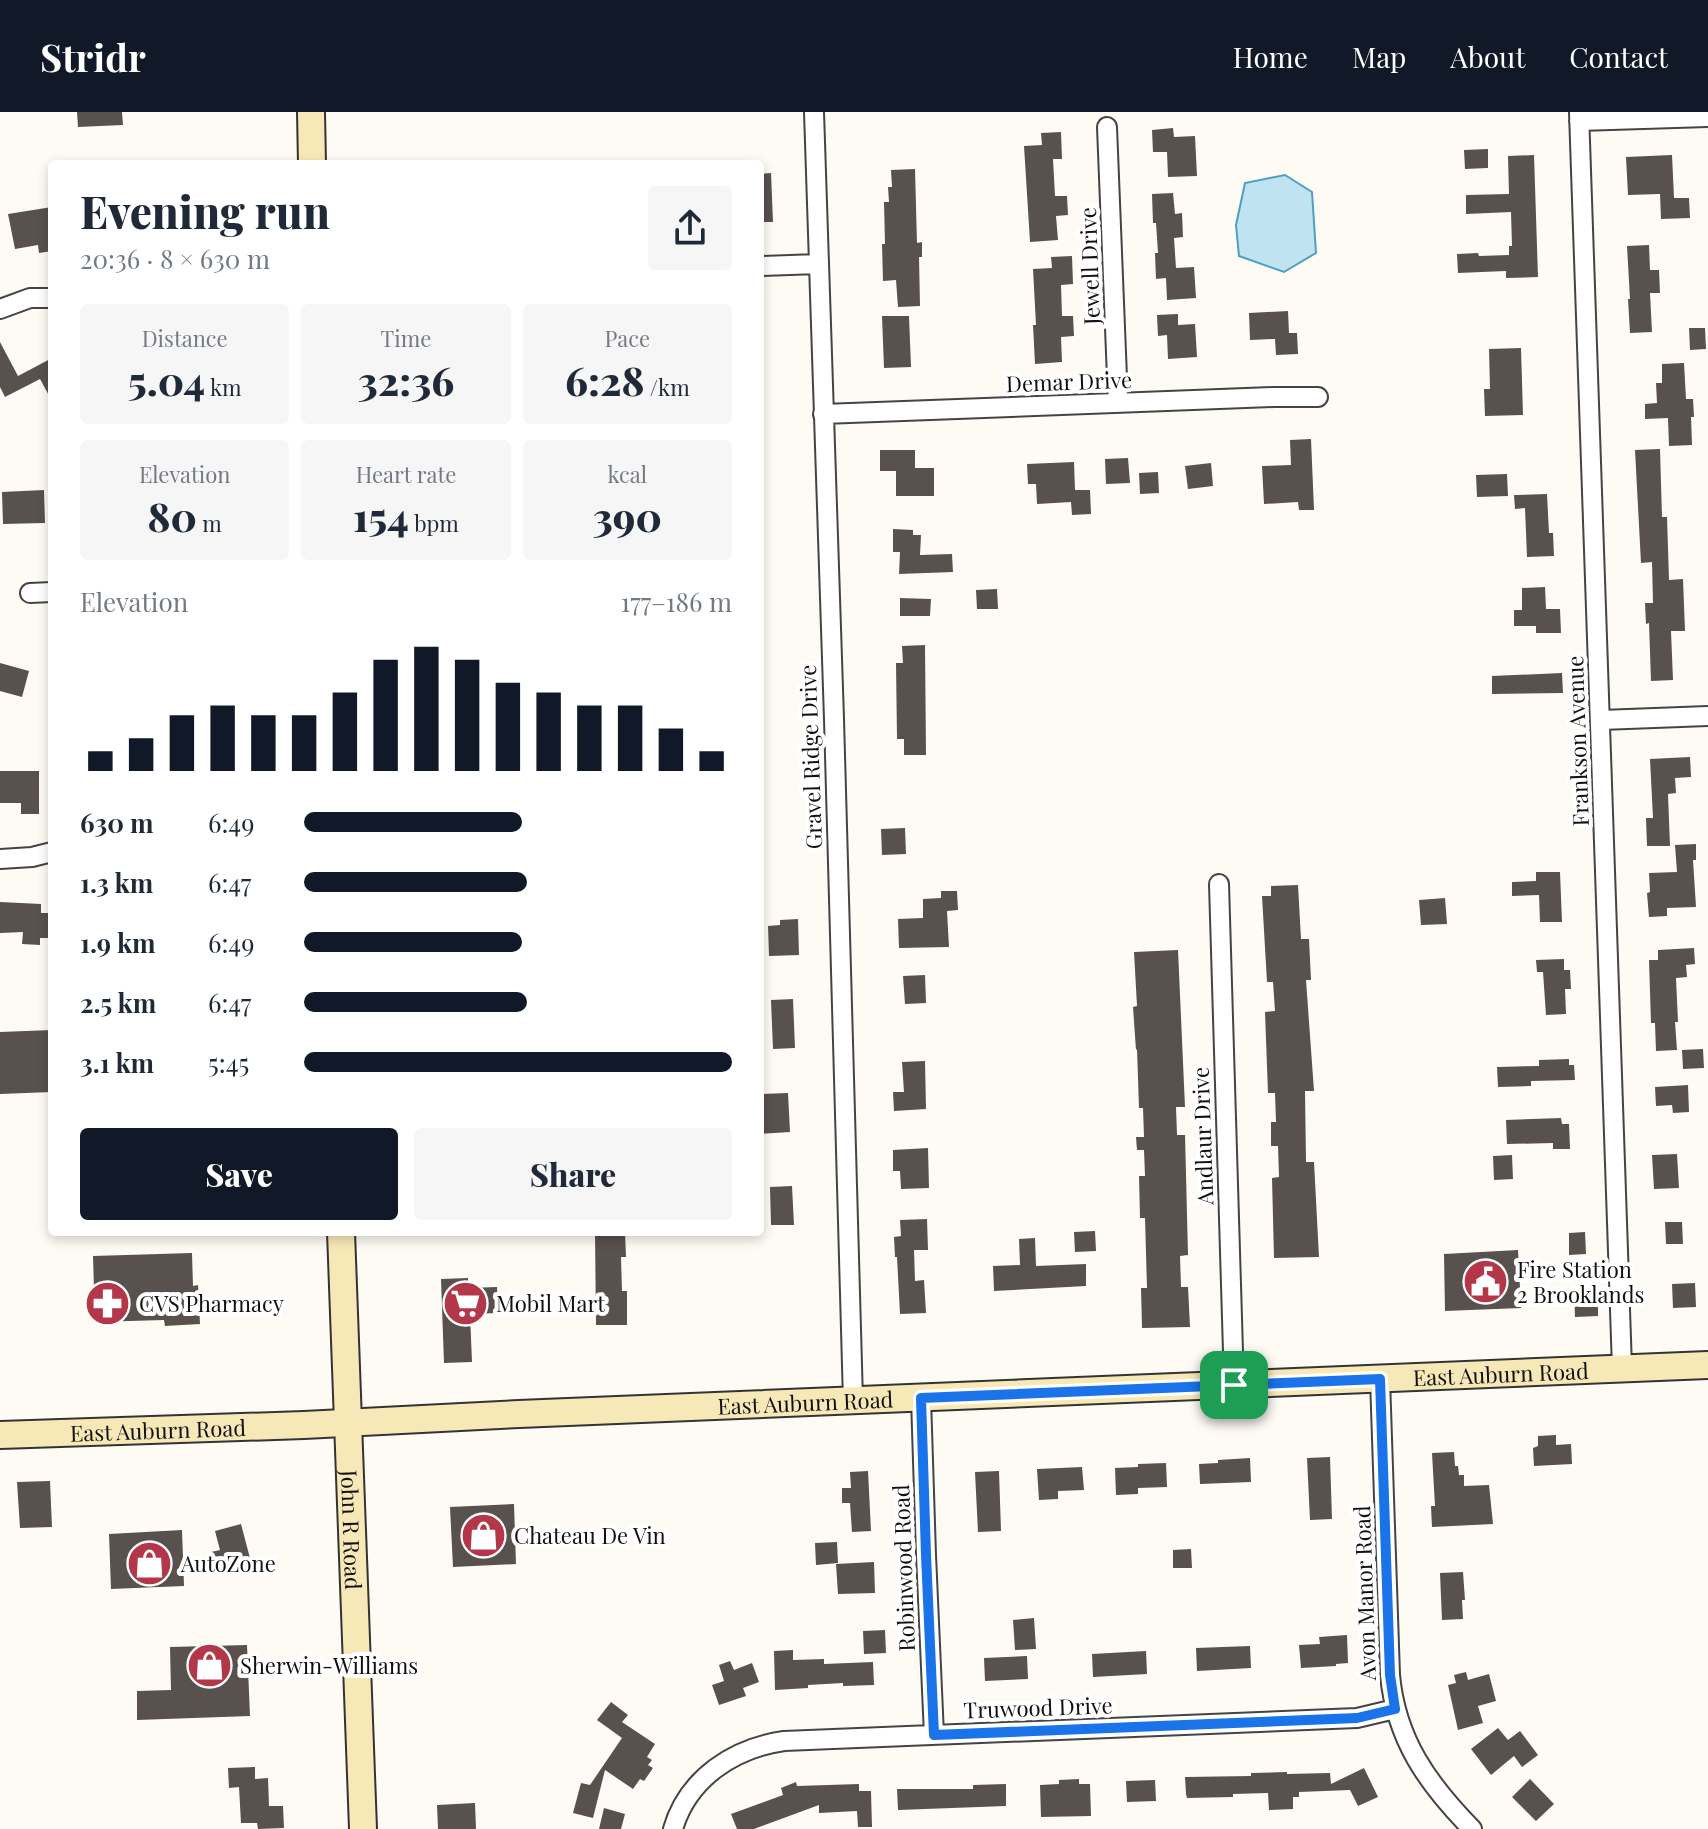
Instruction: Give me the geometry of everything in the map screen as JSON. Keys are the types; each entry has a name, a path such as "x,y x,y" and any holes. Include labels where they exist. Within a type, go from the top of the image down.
{"main road":[{"path":"311,112 312,160"},
{"name":"John R Road","path":"341,1236 363,1829"},
{"name":"East Auburn Road","path":"0,1435 1708,1365"}],"street":[{"name":"Gravel Ridge Drive","path":"814,112 853,1401"},
{"path":"1579,117 1708,117"},
{"name":"Frankson Avenue","path":"1579,117 1622,1368"},
{"name":"Jewell Drive","path":"1107,127 1118,403"},
{"path":"764,266 818,264"},
{"path":"0,309 30,298 48,298"},
{"name":"Demar Drive","path":"823,414 1318,397"},
{"path":"30,593 48,592"},
{"path":"1601,720 1708,716"},
{"path":"0,859 48,853"},
{"name":"Andlaur Drive","path":"1219,884 1234,1385"},
{"name":"Avon Manor Road","path":"1380,1379 1390,1675 1395,1709 1404,1736 1421,1769 1451,1808 1472,1829"},
{"name":"Robinwood Road","path":"921,1398 934,1735"},
{"name":"Truwood Drive","path":"673,1829 685,1802 709,1773 728,1759 756,1746 784,1741 1357,1718 1395,1709"}],"water":[{"path":"1285,175 1312,192 1316,253 1284,272 1239,256 1236,225 1245,183"}],"building":[{"path":"77,112 122,112 123,125 78,127"},
{"path":"1173,128 1174,137 1195,136 1197,176 1168,177 1167,152 1153,152 1152,130"},
{"path":"1061,132 1062,159 1053,159 1055,196 1067,196 1068,215 1056,216 1058,240 1030,242 1024,146 1042,145 1041,133"},
{"path":"1488,149 1488,168 1465,169 1464,150"},
{"path":"1534,155 1538,277 1506,278 1506,271 1458,273 1457,254 1509,255 1509,246 1512,246 1511,212 1466,214 1466,195 1509,194 1508,156"},
{"path":"1672,155 1674,198 1689,198 1690,218 1661,219 1660,194 1628,195 1626,157"},
{"path":"915,169 917,243 922,242 922,257 919,257 920,306 898,307 896,280 883,281 884,202 889,202 891,170"},
{"path":"771,173 773,222 764,222 764,174"},
{"path":"1173,193 1175,214 1182,213 1183,237 1174,238 1176,268 1194,267 1196,298 1167,300 1166,278 1156,279 1155,253 1158,253 1152,194"},
{"path":"48,208 48,252 39,253 38,245 15,249 8,214"},
{"path":"1649,245 1650,270 1659,270 1660,293 1650,293 1652,332 1630,333 1627,246"},
{"path":"1072,256 1073,284 1061,285 1062,316 1073,316 1074,336 1061,337 1062,362 1035,364 1033,269 1052,268 1051,257"},
{"path":"1288,311 1289,333 1297,333 1298,354 1276,355 1275,339 1250,340 1249,313"},
{"path":"1178,314 1178,325 1195,324 1197,357 1168,359 1167,335 1158,336 1157,315"},
{"path":"882,316 909,316 911,367 884,368"},
{"path":"1689,328 1705,328 1706,349 1690,350"},
{"path":"0,342 18,376 48,360 48,394 40,379 5,397 0,387"},
{"path":"1521,348 1523,415 1485,416 1484,389 1490,389 1489,349"},
{"path":"1684,363 1686,399 1693,399 1692,445 1669,446 1668,418 1645,419 1645,404 1657,403 1656,383 1662,383 1662,364"},
{"path":"1311,439 1314,510 1299,510 1298,502 1264,504 1262,466 1291,465 1290,440"},
{"path":"1660,449 1662,517 1667,517 1669,580 1683,579 1685,631 1671,631 1673,680 1651,681 1649,623 1646,624 1645,603 1653,603 1652,562 1641,563 1635,450"},
{"path":"880,450 915,450 915,468 934,468 934,496 896,496 896,471 880,471"},
{"path":"1128,458 1130,483 1106,484 1105,459"},
{"path":"1074,462 1075,490 1090,490 1091,514 1072,515 1071,502 1037,504 1036,484 1028,484 1027,464"},
{"path":"1211,463 1213,486 1188,489 1185,466"},
{"path":"1158,472 1159,493 1140,494 1139,473"},
{"path":"1507,474 1508,496 1477,497 1476,475"},
{"path":"44,490 45,523 3,524 2,492"},
{"path":"1547,494 1554,556 1527,557 1525,508 1515,509 1514,495"},
{"path":"893,529 913,530 913,535 921,535 920,555 952,554 953,572 899,574 900,552 893,552"},
{"path":"1545,587 1546,609 1560,609 1561,633 1536,633 1536,626 1514,626 1514,610 1522,610 1522,588"},
{"path":"997,589 998,609 977,609 976,590"},
{"path":"900,598 931,599 930,616 900,616"},
{"path":"925,645 926,755 904,755 904,739 897,739 896,663 903,663 902,646"},
{"path":"0,663 29,671 22,697 0,691"},
{"path":"1562,673 1563,693 1492,694 1492,676"},
{"path":"1690,757 1691,777 1675,778 1676,793 1668,794 1670,846 1647,846 1646,818 1653,818 1650,759"},
{"path":"0,771 39,771 39,814 21,814 21,803 0,803"},
{"path":"905,828 906,854 882,855 881,829"},
{"path":"1696,844 1696,860 1693,860 1696,907 1667,908 1667,916 1649,917 1649,873 1677,872 1675,845"},
{"path":"1536,872 1560,872 1562,922 1540,922 1539,895 1512,896 1512,882 1536,881"},
{"path":"1298,885 1301,939 1309,939 1311,980 1306,980 1314,1091 1305,1091 1306,1162 1314,1162 1319,1257 1274,1258 1272,1178 1279,1177 1278,1146 1271,1146 1271,1122 1276,1122 1275,1093 1268,1093 1265,1012 1275,1011 1273,982 1267,982 1262,896 1271,896 1271,886"},
{"path":"941,891 957,891 958,910 947,911 949,947 899,948 898,919 923,918 923,899 941,898"},
{"path":"1445,898 1447,924 1421,925 1419,900"},
{"path":"0,902 41,904 41,913 48,913 48,938 40,938 40,945 22,944 23,932 0,933"},
{"path":"798,919 799,955 769,956 768,926 780,925 780,920"},
{"path":"1694,948 1695,964 1686,965 1687,977 1676,978 1677,1050 1656,1051 1655,1023 1651,1023 1649,960 1658,960 1658,950"},
{"path":"1178,950 1185,1107 1176,1107 1177,1135 1185,1135 1188,1255 1180,1256 1181,1287 1188,1287 1190,1327 1142,1328 1141,1288 1147,1288 1145,1218 1140,1218 1139,1176 1145,1176 1144,1150 1137,1150 1136,1137 1144,1137 1143,1108 1139,1108 1133,1007 1137,1006 1134,952"},
{"path":"1564,959 1564,970 1570,970 1571,989 1565,989 1566,1014 1546,1015 1543,972 1537,972 1536,960"},
{"path":"925,975 926,1003 905,1004 903,976"},
{"path":"793,999 795,1048 773,1049 771,1000"},
{"path":"48,1030 48,1092 0,1094 0,1032"},
{"path":"1703,1049 1704,1068 1683,1069 1682,1050"},
{"path":"1569,1059 1569,1065 1574,1065 1575,1080 1531,1081 1531,1086 1498,1087 1497,1067 1539,1066 1539,1060"},
{"path":"925,1061 926,1109 894,1111 893,1092 904,1092 902,1062"},
{"path":"1688,1085 1689,1112 1673,1113 1672,1105 1656,1106 1655,1087"},
{"path":"788,1093 790,1132 764,1134 764,1094"},
{"path":"1561,1118 1562,1124 1569,1124 1570,1149 1553,1149 1553,1143 1507,1144 1506,1120"},
{"path":"928,1148 929,1188 901,1189 900,1171 893,1171 893,1150"},
{"path":"1677,1154 1679,1188 1654,1189 1652,1155"},
{"path":"1512,1155 1513,1179 1494,1180 1493,1156"},
{"path":"792,1186 794,1225 771,1225 770,1187"},
{"path":"927,1219 928,1250 914,1250 915,1281 924,1280 926,1313 900,1314 894,1237 901,1236 900,1220"},
{"path":"1665,1222 1682,1222 1683,1244 1666,1244"},
{"path":"1095,1231 1096,1251 1075,1252 1074,1232"},
{"path":"1585,1232 1586,1254 1569,1255 1569,1233"},
{"path":"595,1236 625,1236 626,1257 621,1257 622,1291 627,1291 627,1325 596,1325"},
{"path":"1035,1238 1036,1266 1086,1264 1086,1286 994,1291 993,1266 1020,1265 1019,1239"},
{"name":"Fire Station 2 Brooklands","path":"1518,1250 1521,1308 1445,1311 1444,1254"},
{"name":"CVS Pharmacy","path":"192,1253 193,1286 198,1285 200,1324 165,1326 164,1320 95,1322 93,1256"},
{"path":"468,1278 468,1288 497,1287 498,1313 470,1314 472,1362 444,1363 441,1279"},
{"path":"1695,1283 1696,1307 1673,1308 1672,1284"},
{"path":"1574,1288 1587,1288 1587,1294 1598,1294 1598,1316 1575,1317"},
{"path":"1556,1435 1556,1445 1571,1444 1572,1464 1534,1466 1533,1448 1538,1446 1538,1436"},
{"path":"1454,1452 1455,1466 1458,1466 1459,1475 1464,1475 1464,1486 1489,1485 1493,1524 1432,1527 1431,1506 1435,1506 1432,1453"},
{"path":"1330,1457 1332,1519 1310,1520 1307,1458"},
{"path":"1250,1458 1251,1482 1200,1484 1199,1464"},
{"path":"1166,1463 1167,1487 1138,1488 1138,1494 1116,1495 1115,1468"},
{"path":"1082,1467 1084,1490 1058,1491 1058,1499 1039,1500 1037,1469"},
{"path":"868,1471 871,1531 852,1532 850,1503 842,1503 842,1488 851,1488 850,1472"},
{"path":"999,1471 1001,1531 978,1532 975,1472"},
{"path":"50,1481 52,1527 20,1528 17,1482"},
{"name":"Chateau De Vin","path":"514,1504 516,1564 453,1567 450,1507"},
{"path":"241,1524 251,1562 215,1568 211,1552 220,1550 215,1531"},
{"path":"182,1530 184,1586 111,1589 109,1534"},
{"path":"837,1542 838,1563 816,1565 815,1543"},
{"path":"1191,1549 1192,1568 1173,1568 1173,1550"},
{"path":"874,1562 875,1593 838,1594 836,1564"},
{"path":"1463,1572 1463,1619 1442,1620 1440,1573"},
{"path":"1034,1618 1036,1649 1015,1650 1013,1620"},
{"path":"885,1630 886,1653 864,1654 863,1631"},
{"path":"1347,1635 1348,1663 1301,1668 1299,1645 1320,1644 1319,1637"},
{"path":"247,1645 250,1716 137,1720 137,1691 171,1690 170,1647"},
{"path":"1250,1646 1251,1668 1197,1671 1196,1648"},
{"path":"793,1650 793,1660 824,1659 824,1664 873,1662 874,1685 843,1686 843,1683 775,1690 774,1651"},
{"path":"1146,1651 1147,1674 1093,1677 1092,1654"},
{"path":"1027,1656 1028,1679 985,1681 984,1658"},
{"path":"730,1661 734,1670 752,1663 759,1682 743,1688 746,1696 719,1705 712,1685 724,1681 719,1665"},
{"path":"1466,1672 1468,1680 1489,1674 1496,1701 1478,1706 1483,1723 1458,1730 1448,1685 1456,1683 1454,1675"},
{"path":"611,1702 628,1715 622,1722 655,1744 647,1757 652,1760 648,1765 653,1768 644,1781 640,1779 633,1789 605,1770 593,1818 573,1813 581,1783 590,1785 622,1738 597,1720"},
{"path":"1498,1728 1508,1740 1520,1731 1538,1755 1522,1767 1514,1756 1491,1775 1471,1749"},
{"path":"255,1767 255,1779 268,1778 269,1806 283,1806 284,1828 258,1829 257,1823 241,1823 239,1787 229,1788 228,1768"},
{"path":"1364,1768 1378,1797 1358,1806 1350,1790 1299,1792 1299,1797 1293,1797 1293,1809 1269,1810 1268,1793 1187,1798 1186,1794 1185,1777 1330,1773 1331,1784"},
{"path":"1079,1779 1079,1784 1090,1784 1091,1816 1041,1817 1040,1785"},
{"path":"1530,1779 1554,1804 1536,1821 1512,1797"},
{"path":"1155,1780 1156,1801 1127,1802 1126,1781"},
{"path":"796,1782 797,1786 859,1784 859,1791 871,1791 872,1827 858,1827 857,1811 819,1813 819,1805 754,1829 737,1829 731,1814 783,1795 781,1788"},
{"path":"1006,1784 1006,1806 898,1810 897,1789 973,1789 973,1785"},
{"path":"475,1803 476,1829 438,1829 437,1805"},
{"path":"604,1808 625,1814 621,1829 599,1829"}],"place":[{"name":"Fire Station 2 Brooklands","path":"1486,1282"},
{"name":"CVS Pharmacy","path":"108,1303"},
{"name":"Mobil Mart","path":"465,1303"},
{"name":"Chateau De Vin","path":"483,1535"},
{"name":"AutoZone","path":"150,1563"},
{"name":"Sherwin-Williams","path":"209,1665"}],"route":[{"path":"1380,1379 1390,1675 1395,1709 1357,1718 934,1735 921,1398 1234,1385 1380,1379"}]}
